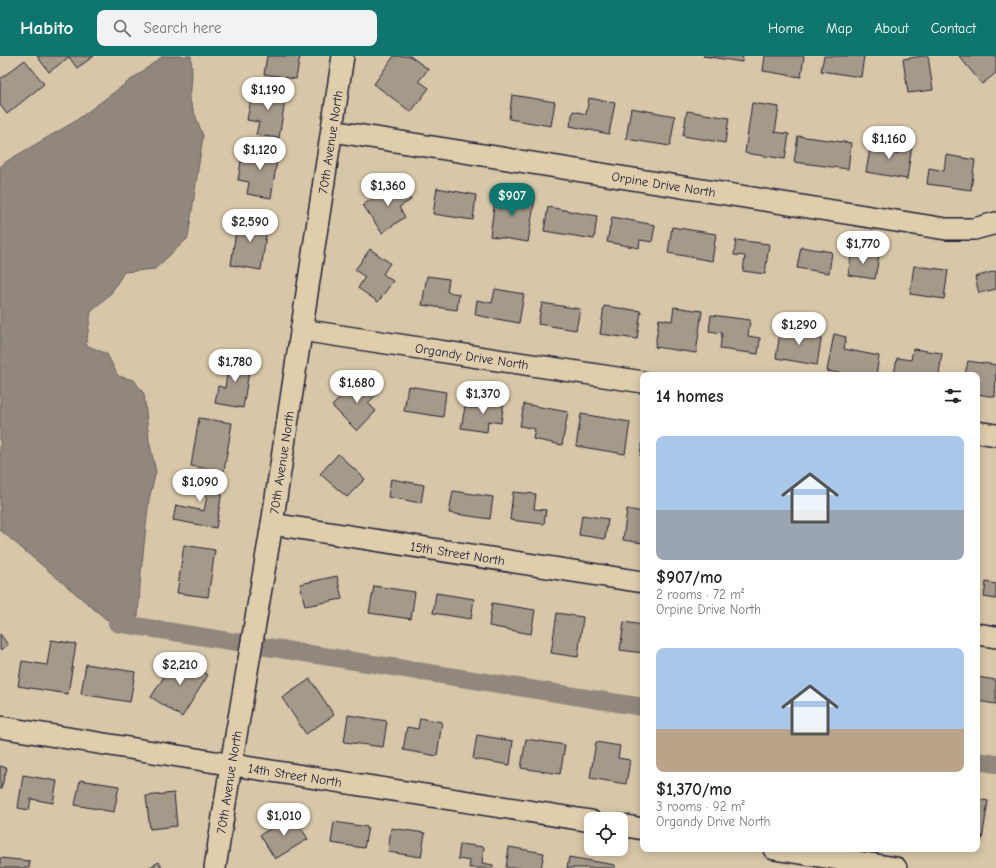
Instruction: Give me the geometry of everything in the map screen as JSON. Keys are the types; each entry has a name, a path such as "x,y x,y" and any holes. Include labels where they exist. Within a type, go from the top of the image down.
{"street":[{"name":"70th Avenue North","path":"215,868 272,524 343,56"},
{"name":"Orpine Drive North","path":"332,131 946,229 974,229 996,223"},
{"name":"Organdy Drive North","path":"301,330 640,382"},
{"path":"980,432 996,435"},
{"name":"15th Street North","path":"272,524 640,582"},
{"path":"980,634 996,637"},
{"name":"14th Street North","path":"0,727 231,765 584,820"},
{"path":"628,826 640,828"},
{"path":"793,852 896,868"}],"shaded area":[{"path":"163,56 191,56 192,75 190,101 203,136 188,238 155,269 124,272 111,293 91,312 86,345 107,354 118,376 134,380 144,394 149,440 156,472 149,499 138,616 117,623 106,619 0,530 0,167 7,161 74,122"}],"building":[{"path":"37,56 94,56 77,68 69,57 49,72"},
{"path":"267,56 300,56 296,79 264,74"},
{"path":"394,56 410,56 428,69 419,81 429,88 411,112 374,84"},
{"path":"703,56 743,56 742,62"},
{"path":"765,56 804,56 801,77 763,71"},
{"path":"824,56 864,56 861,77 821,71"},
{"path":"928,56 933,90 908,93 903,59"},
{"path":"959,56 996,56 996,73 982,84"},
{"path":"25,60 44,84 7,114 0,105 0,79"},
{"path":"265,84 287,88 279,138 256,135 259,122 247,120 252,94 263,97"},
{"path":"512,95 555,102 551,126 509,119"},
{"path":"589,98 615,103 609,134 570,126 573,111 586,114"},
{"path":"752,103 779,107 775,132 789,134 785,159 745,153"},
{"path":"631,108 675,116 670,146 626,139"},
{"path":"687,111 729,118 725,143 683,136"},
{"path":"798,136 851,143 848,169 794,162"},
{"path":"872,138 885,140 884,152 897,154 899,142 912,144 907,179 866,172"},
{"path":"256,144 279,148 271,198 247,194 249,182 238,180 242,155 254,157"},
{"path":"946,155 975,160 971,190 927,184 929,168 944,171"},
{"path":"398,181 411,200 399,207 405,217 382,233 363,205"},
{"path":"437,188 476,195 473,220 433,214"},
{"path":"496,192 535,198 528,242 490,236"},
{"path":"548,207 597,216 594,239 544,231"},
{"path":"238,217 268,221 261,270 231,265"},
{"path":"612,217 655,225 652,242 640,240 639,248 607,242"},
{"path":"672,227 716,234 712,261 668,253"},
{"path":"736,240 769,244 765,274 743,271 745,256 734,255"},
{"path":"801,247 832,252 829,273 797,268"},
{"path":"370,249 390,263 383,274 393,281 378,302 358,288 365,277 355,270"},
{"path":"852,251 879,256 875,279 848,275"},
{"path":"914,266 948,270 944,299 910,294"},
{"path":"996,271 996,289 979,293 975,277"},
{"path":"427,276 449,279 447,292 459,294 457,310 422,305"},
{"path":"495,289 524,294 519,323 475,315 477,300 492,303"},
{"path":"542,303 580,309 576,330 538,324"},
{"path":"604,306 641,311 637,339 600,334"},
{"path":"674,307 702,311 696,353 655,347 659,319 672,321"},
{"path":"711,315 750,320 748,336 760,338 758,354 720,349 722,333 709,331"},
{"path":"781,327 822,334 817,365 776,358"},
{"path":"834,334 846,337 844,349 879,356 876,372 827,371"},
{"path":"913,349 942,353 939,372 895,372 897,358 911,360"},
{"path":"230,355 251,359 243,408 215,403 218,386 225,388"},
{"path":"968,361 996,365 995,397 980,394 980,372 966,372"},
{"path":"361,376 378,393 368,403 376,411 357,431 332,406"},
{"path":"408,386 446,392 443,417 404,411"},
{"path":"479,398 504,401 501,423 488,421 487,432 461,428 465,407 477,408"},
{"path":"524,404 568,412 562,445 533,439 535,429 520,426"},
{"path":"581,414 630,422 625,454 576,446"},
{"path":"199,418 232,423 224,471 191,466"},
{"path":"338,454 365,479 347,497 320,474"},
{"path":"181,476 223,485 216,528 173,520 176,505 204,511 207,496 179,491"},
{"path":"391,479 424,485 421,503 388,497"},
{"path":"453,491 493,497 490,519 449,513"},
{"path":"513,492 536,494 534,509 546,510 544,524 510,520"},
{"path":"627,509 640,511 640,543 623,540"},
{"path":"582,515 608,519 605,539 579,535"},
{"path":"184,545 215,550 208,597 177,593"},
{"path":"337,576 342,599 305,606 300,584"},
{"path":"986,582 996,584 996,599 984,597"},
{"path":"374,586 415,592 411,619 369,613"},
{"path":"436,593 474,599 471,619 433,613"},
{"path":"492,603 535,610 531,634 489,626"},
{"path":"557,613 583,617 578,657 551,653"},
{"path":"624,622 640,625 640,653 620,650"},
{"path":"0,634 8,645 0,650"},
{"path":"51,640 76,644 68,694 18,686 22,661 47,665"},
{"path":"178,655 208,675 182,717 151,697"},
{"path":"86,664 135,672 130,702 81,694"},
{"path":"980,677 996,680 996,704 980,701"},
{"path":"310,679 334,715 306,734 282,698"},
{"path":"348,715 387,721 383,747 344,742"},
{"path":"420,718 442,722 437,756 403,750 407,727 418,729"},
{"path":"477,735 513,741 510,765 473,759"},
{"path":"526,739 565,745 560,774 521,768"},
{"path":"596,742 620,746 618,758 630,760 626,784 590,778"},
{"path":"0,766 7,768 1,789 0,789"},
{"path":"23,775 57,781 53,803 31,799 29,810 18,808"},
{"path":"80,780 119,786 114,812 75,805"},
{"path":"174,793 177,826 150,829 146,796"},
{"path":"980,800 988,801 982,840 980,840"},
{"path":"293,815 308,839 275,859 260,835"},
{"path":"334,822 368,827 364,848 331,843"},
{"path":"391,828 425,833 421,857 388,852"},
{"path":"460,844 484,847 482,863 493,865 493,868 469,868 470,861 458,859"},
{"path":"509,847 544,853 541,868 506,868"},
{"path":"569,857 615,865 615,868 567,868"},
{"path":"0,858 30,861 29,868 0,868"},
{"path":"159,862 162,868 148,868"}],"waterway":[{"path":"117,623 640,707"},
{"path":"980,761 996,764"}]}
